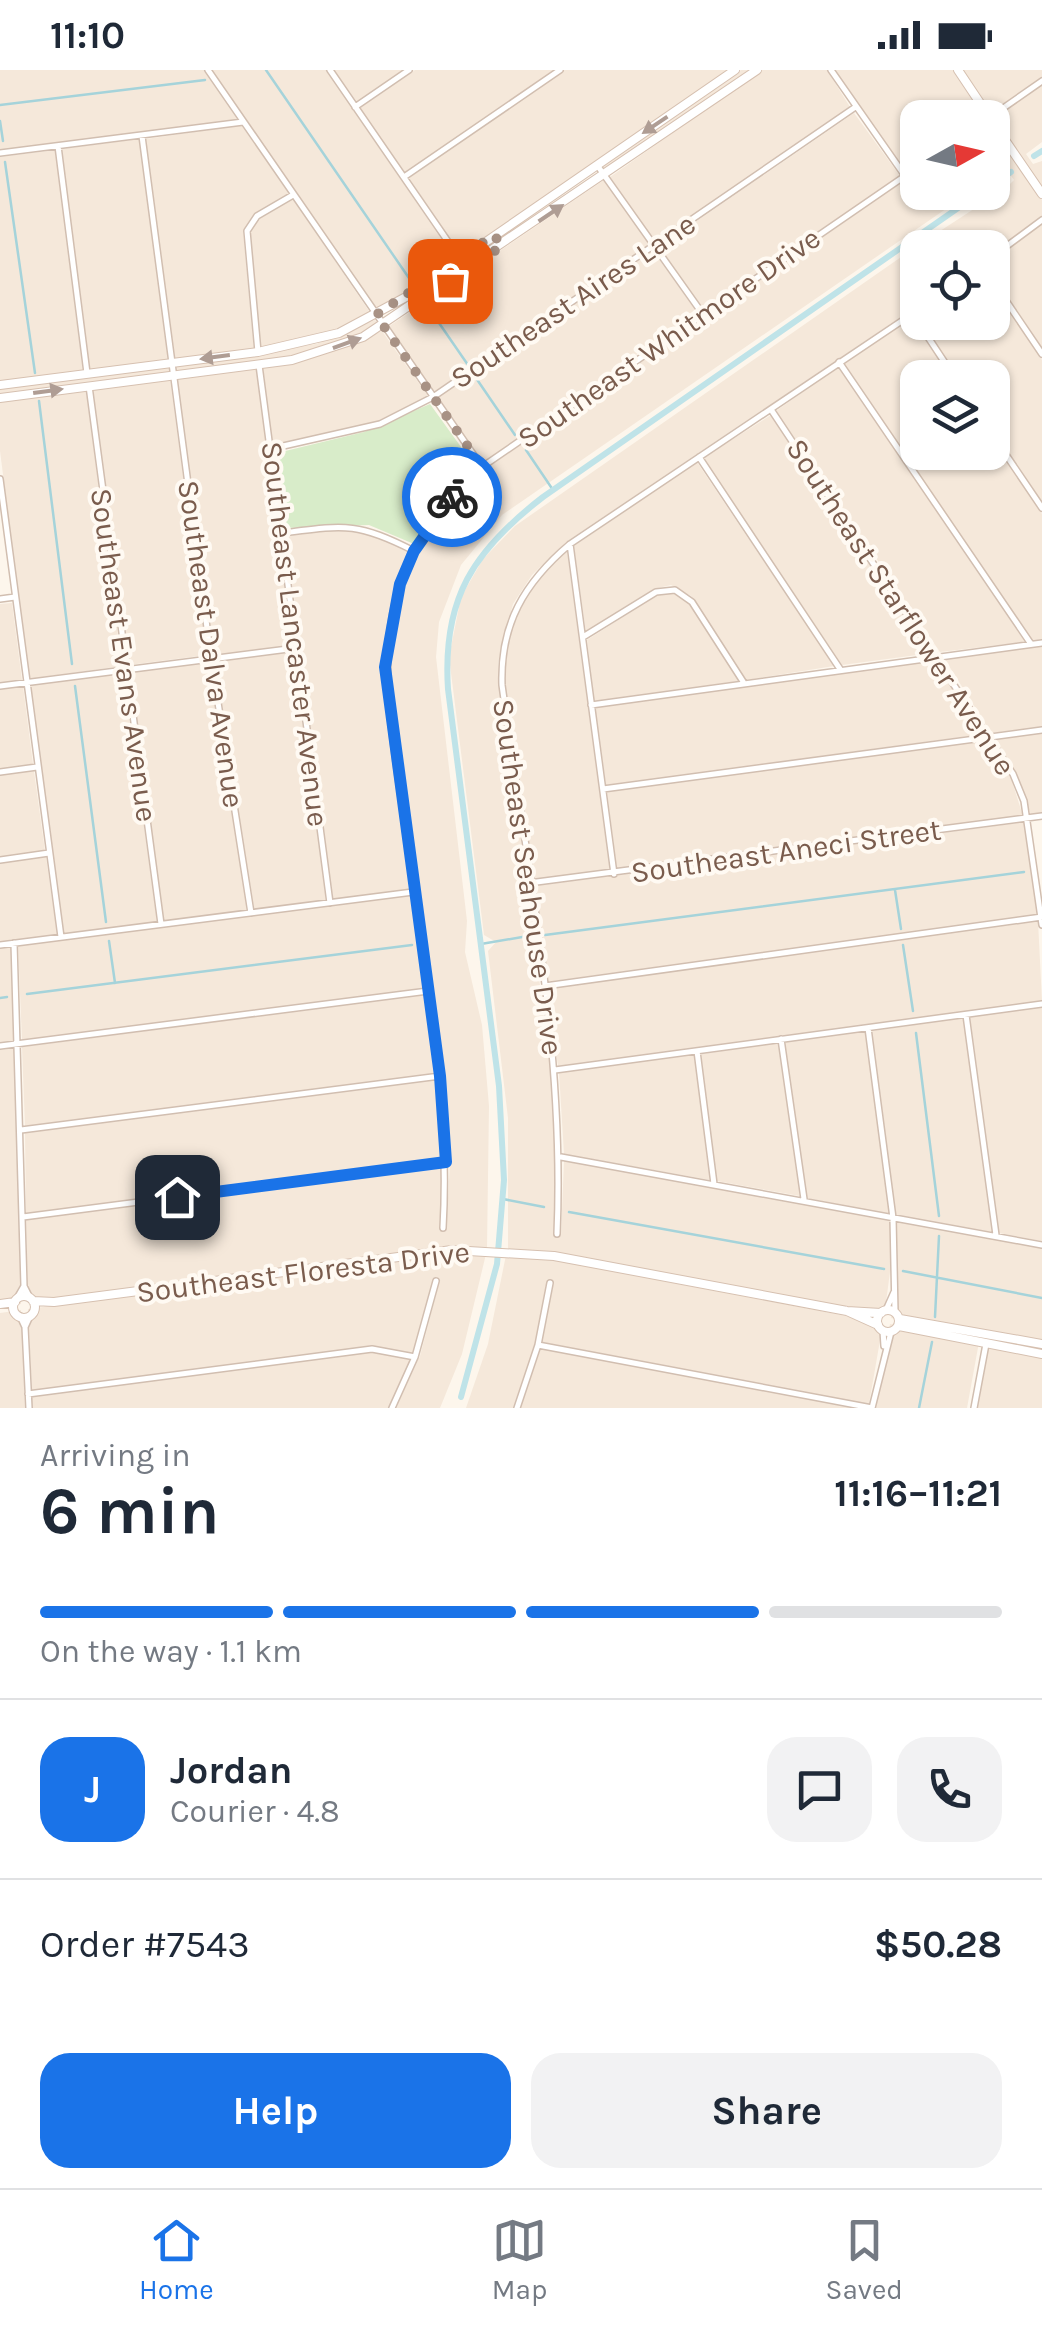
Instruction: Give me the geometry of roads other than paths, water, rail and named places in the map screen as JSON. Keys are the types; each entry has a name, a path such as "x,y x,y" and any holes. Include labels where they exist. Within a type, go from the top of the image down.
{"main road":[{"path":"0,385 258,352 315,341 376,315 735,70"},
{"path":"0,398 259,365 317,353 383,325 757,70"},
{"path":"958,70 978,100"},
{"path":"1010,147 1042,194"},
{"path":"494,235 502,246"},
{"name":"Southeast Floresta Drive","path":"32,1306 452,1250 515,1252 847,1311 1042,1354"},
{"path":"0,1308 32,1306"},
{"path":"16,1307 32,1306"},
{"name":"Southeast Floresta Drive","path":"889,1321 1042,1344"}],"street":[{"path":"208,70 482,467"},
{"path":"330,70 460,259"},
{"path":"356,107 409,70"},
{"path":"404,177 560,70"},
{"path":"831,70 900,169"},
{"path":"1010,104 1042,81"},
{"name":"Southeast Aires Lane","path":"270,449 380,424 433,397 854,108"},
{"path":"0,154 244,122"},
{"name":"Southeast Dalva Avenue","path":"142,136 211,658 251,913"},
{"path":"58,146 87,374"},
{"path":"597,165 702,313"},
{"name":"Southeast Whitmore Drive","path":"443,1228 446,1162 440,1076 385,667 400,584 414,551 447,501 482,467 900,179"},
{"path":"258,352 246,231 257,216 294,194"},
{"path":"1010,244 1042,220"},
{"path":"1010,307 1042,354"},
{"name":"Southeast Seahouse Drive","path":"558,1234 561,1157 555,1070 502,685 503,642 526,590 570,544 900,322"},
{"path":"839,362 1031,644"},
{"name":"Southeast Lancaster Avenue","path":"259,365 330,902"},
{"name":"Southeast Evans Avenue","path":"89,386 161,924"},
{"name":"Southeast Starflower Avenue","path":"772,411 1013,774 1028,818 1042,926"},
{"path":"698,457 840,669"},
{"path":"1010,461 1042,508"},
{"path":"0,479 61,937"},
{"path":"282,534 357,527 371,529 414,551"},
{"path":"570,544 614,874"},
{"path":"583,637 656,592 668,589 688,598 744,683"},
{"path":"0,599 15,597"},
{"path":"591,705 1042,642"},
{"path":"0,686 296,648"},
{"path":"603,789 1042,730"},
{"path":"0,772 37,767"},
{"name":"Southeast Aneci Street","path":"529,883 1042,816"},
{"path":"0,860 49,854"},
{"path":"0,945 413,892"},
{"path":"543,986 1042,918"},
{"path":"14,943 24,1286 32,1306 26,1327 29,1408"},
{"path":"0,1046 428,992"},
{"path":"555,1070 1042,1004"},
{"path":"966,1015 996,1236"},
{"path":"538,1345 872,1408 894,1292 893,1218 868,1028"},
{"path":"781,1039 804,1200"},
{"path":"697,1051 714,1184"},
{"path":"21,1130 440,1076"},
{"path":"561,1157 1042,1244"},
{"path":"23,1217 446,1162"},
{"path":"392,1408 415,1357 436,1281"},
{"path":"517,1408 538,1345 550,1283"},
{"path":"24,1286 16,1307 26,1327"},
{"path":"974,1408 986,1344"},
{"path":"28,1394 372,1349 415,1357"}],"waterway":[{"path":"266,70 411,281"},
{"path":"0,105 205,80"},
{"path":"0,121 3,141"},
{"path":"1034,156 1042,151"},
{"path":"5,162 35,373"},
{"path":"461,1397 497,1264 504,1180 499,1086 448,689 447,657 457,603 467,579 498,537 543,497 955,210"},
{"path":"428,307 468,365"},
{"path":"476,378 515,435"},
{"path":"39,401 72,664"},
{"path":"526,450 553,490"},
{"path":"75,686 106,922"},
{"path":"545,935 1024,872"},
{"path":"895,890 901,929"},
{"path":"481,944 528,936"},
{"path":"109,941 115,983"},
{"path":"27,994 412,945"},
{"path":"903,945 913,1011"},
{"path":"0,998 7,997"},
{"path":"916,1033 939,1216"},
{"path":"503,1199 544,1207"},
{"path":"569,1212 884,1269"},
{"path":"935,1317 939,1236"},
{"path":"903,1271 1042,1298"},
{"path":"919,1408 932,1342"}]}
